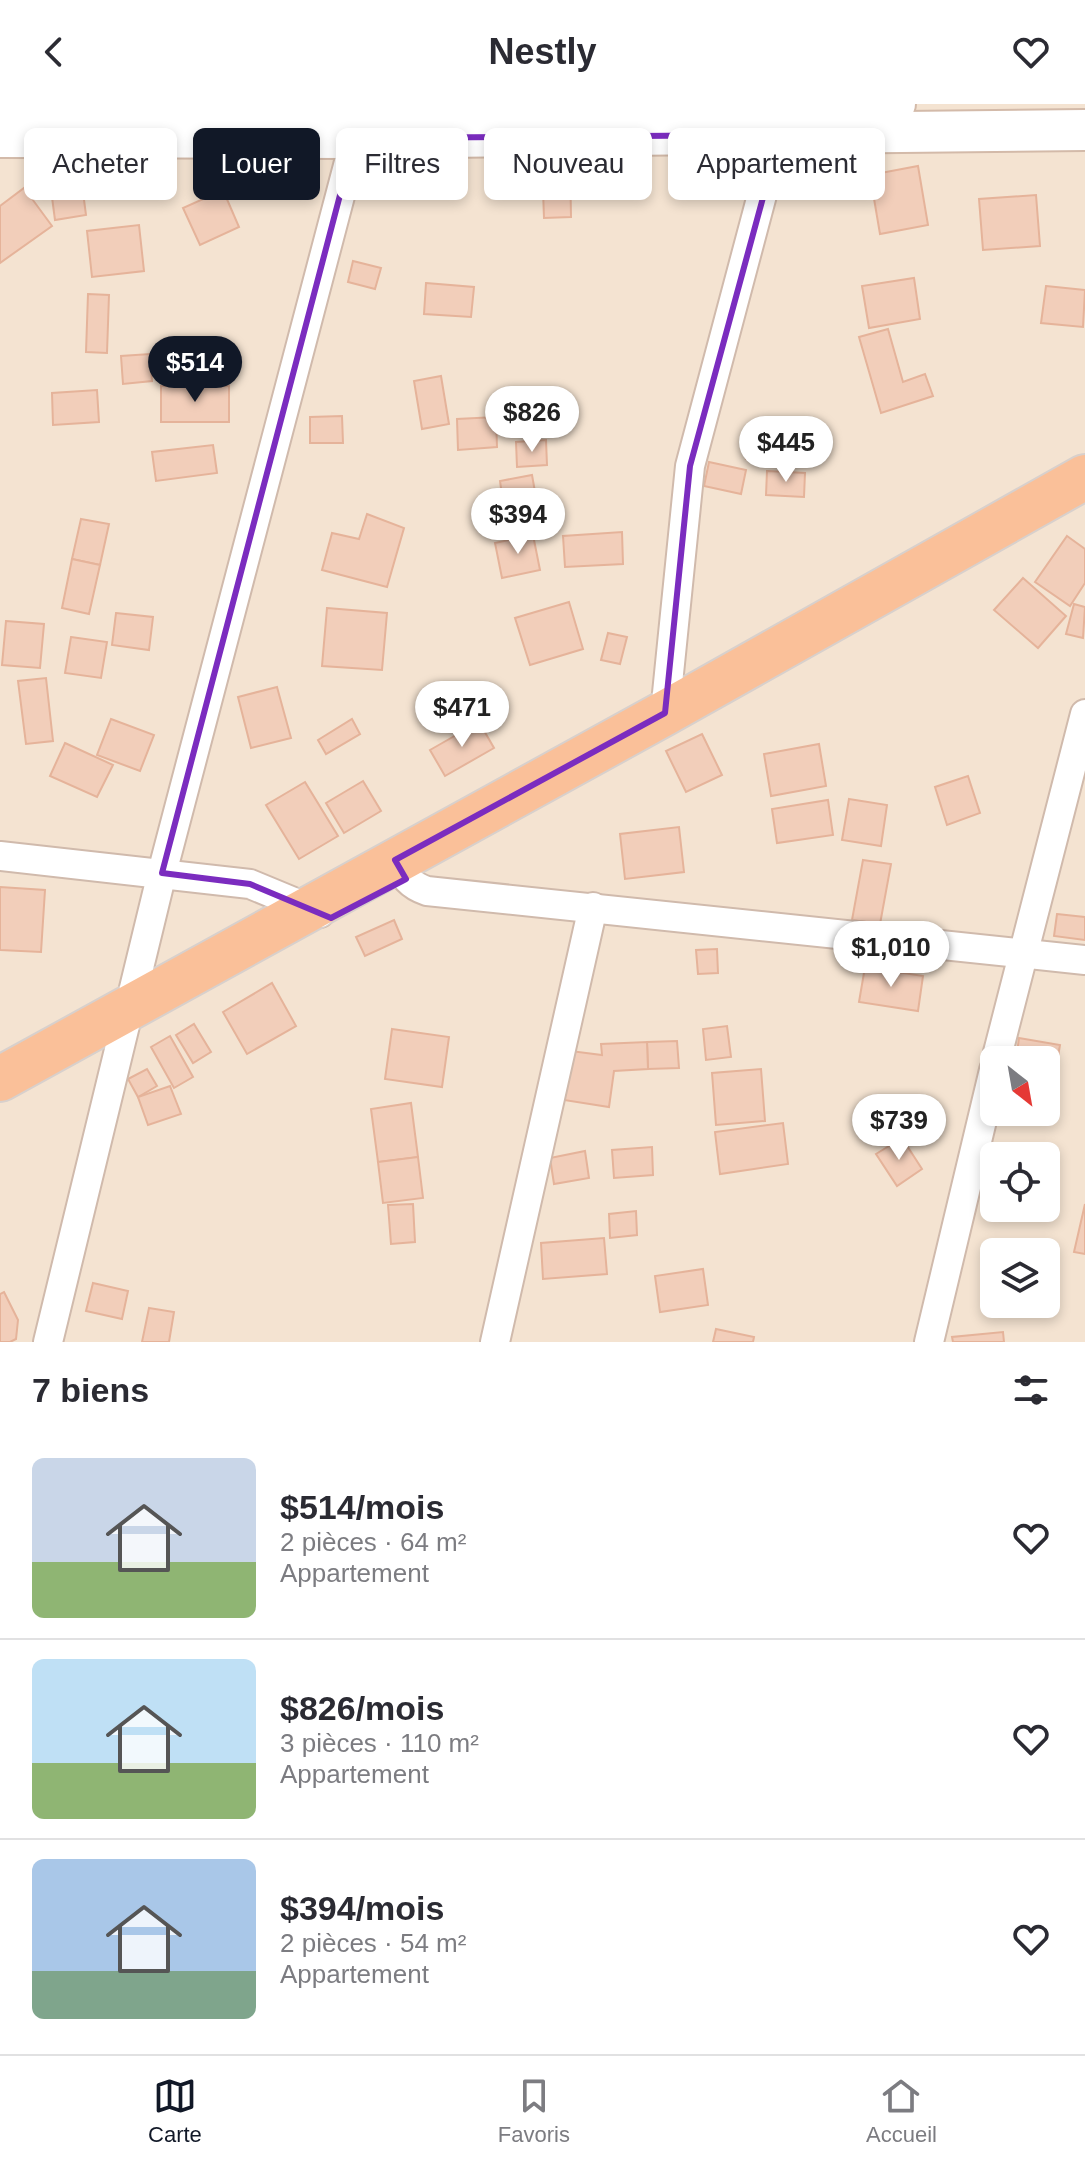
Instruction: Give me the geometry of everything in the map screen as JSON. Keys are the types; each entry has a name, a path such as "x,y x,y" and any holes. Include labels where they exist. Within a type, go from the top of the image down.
{"highway":[{"path":"400,869 665,713 1085,477"},
{"path":"0,1106 126,1023 320,913 1085,509"},
{"path":"0,1079 126,1023"}],"main road":[{"path":"13,104 361,116 783,115 1085,130"},
{"path":"783,115 895,104"},
{"path":"0,137 361,116"}],"street":[{"path":"665,713 690,466 783,115"},
{"path":"48,1342 162,873 361,116"},
{"path":"999,1046 1085,714"},
{"path":"0,856 250,884 320,913"},
{"path":"400,869 415,887 427,891 1085,960"},
{"path":"495,1342 593,907"},
{"path":"929,1342 981,1126"}],"highlighted area":[{"path":"780,135 690,466 665,713 395,860 406,879 331,918 250,884 162,873 355,138"}],"shaded area":[{"path":"0,104 1085,104 1085,1342 0,1342"}],"building":[{"path":"918,166 928,225 880,234 874,200 885,200 885,172"},
{"path":"24,188 24,200 33,200 52,226 0,263 0,206"},
{"path":"1036,195 1040,246 983,250 979,199"},
{"path":"52,200 84,200 86,215 55,220"},
{"path":"201,200 227,200 239,227 200,245 183,208"},
{"path":"543,200 571,200 571,217 544,218"},
{"path":"139,225 144,271 92,277 87,231"},
{"path":"353,261 381,268 375,289 348,282"},
{"path":"914,278 920,319 869,328 862,286"},
{"path":"426,283 474,287 471,317 424,314"},
{"path":"1046,286 1085,290 1083,327 1041,323"},
{"path":"88,294 109,295 107,353 86,352"},
{"path":"888,329 903,382 925,374 933,396 881,413 859,337"},
{"path":"150,354 152,381 123,384 121,356"},
{"path":"441,376 449,424 422,429 414,381"},
{"path":"161,386 229,386 229,422 161,422"},
{"path":"97,390 99,422 53,425 52,393"},
{"path":"552,392 556,431 521,434 517,396"},
{"path":"342,416 343,443 310,443 310,417"},
{"path":"496,417 497,447 458,450 457,419"},
{"path":"751,435 778,441 772,465 746,459"},
{"path":"546,440 547,465 517,467 516,442"},
{"path":"213,445 217,473 156,481 152,452"},
{"path":"709,462 746,470 741,494 704,486"},
{"path":"767,471 805,473 804,497 766,495"},
{"path":"532,475 537,503 504,509 500,481"},
{"path":"367,514 404,528 387,587 322,570 332,533 359,539"},
{"path":"81,519 109,524 100,565 72,559"},
{"path":"622,532 623,564 565,567 563,536"},
{"path":"533,535 540,570 502,578 495,543"},
{"path":"1067,536 1085,549 1085,583 1070,606 1035,582"},
{"path":"72,559 100,565 89,614 62,608"},
{"path":"1023,578 1066,616 1038,648 994,610"},
{"path":"569,602 583,649 530,665 515,618"},
{"path":"1074,604 1085,607 1083,638 1066,634"},
{"path":"327,608 387,613 382,670 322,666"},
{"path":"116,613 153,617 149,650 112,645"},
{"path":"6,621 44,624 40,668 2,665"},
{"path":"608,633 627,637 620,664 601,660"},
{"path":"71,637 107,642 101,678 65,673"},
{"path":"46,678 53,741 26,744 18,681"},
{"path":"277,687 291,738 251,748 238,697"},
{"path":"111,719 154,735 140,771 97,755"},
{"path":"352,719 360,734 326,754 318,740"},
{"path":"479,722 494,748 445,776 430,750"},
{"path":"702,734 722,775 686,792 666,751"},
{"path":"65,743 113,765 97,797 50,776"},
{"path":"819,744 826,786 771,796 764,754"},
{"path":"968,776 980,813 947,825 935,787"},
{"path":"363,781 381,811 344,833 326,803"},
{"path":"305,782 338,836 299,859 266,805"},
{"path":"849,799 887,805 881,846 842,840"},
{"path":"828,800 833,835 777,843 772,809"},
{"path":"679,827 684,872 625,879 620,834"},
{"path":"863,860 891,864 880,924 852,920"},
{"path":"0,887 45,890 41,952 0,950"},
{"path":"1057,914 1085,917 1085,940 1054,936"},
{"path":"394,920 402,939 365,956 356,937"},
{"path":"717,949 718,973 698,974 696,950"},
{"path":"865,967 923,976 918,1011 859,1002"},
{"path":"272,983 296,1026 247,1054 223,1012"},
{"path":"194,1024 211,1052 193,1063 176,1035"},
{"path":"727,1026 731,1057 706,1060 703,1029"},
{"path":"392,1029 449,1037 442,1087 385,1079"},
{"path":"170,1036 193,1077 174,1088 151,1047"},
{"path":"1019,1038 1060,1045 1060,1046 1018,1046"},
{"path":"677,1041 679,1068 648,1069 647,1042"},
{"path":"647,1042 648,1069 614,1071 609,1107 564,1100 571,1051 602,1055 601,1044"},
{"path":"147,1069 157,1086 138,1097 128,1079"},
{"path":"761,1069 765,1121 716,1125 712,1073"},
{"path":"170,1086 181,1114 148,1125 138,1097"},
{"path":"411,1103 418,1157 378,1162 371,1109"},
{"path":"930,1111 932,1129 886,1134 884,1116"},
{"path":"783,1123 788,1164 720,1174 715,1132"},
{"path":"902,1138 922,1169 897,1186 876,1154"},
{"path":"652,1147 653,1175 614,1178 612,1150"},
{"path":"585,1151 589,1178 554,1184 550,1158"},
{"path":"418,1157 423,1198 383,1203 378,1162"},
{"path":"413,1204 415,1242 391,1244 388,1205"},
{"path":"1085,1204 1085,1254 1074,1252"},
{"path":"636,1211 637,1235 610,1238 609,1214"},
{"path":"604,1238 607,1274 543,1279 541,1243"},
{"path":"703,1269 708,1305 660,1312 655,1276"},
{"path":"93,1283 128,1291 122,1319 86,1311"},
{"path":"4,1292 18,1320 16,1339 10,1342 0,1342 0,1294"},
{"path":"149,1308 174,1312 169,1342 142,1342"},
{"path":"716,1329 754,1337 753,1342 713,1342"},
{"path":"1003,1332 1004,1342 953,1342 952,1337"}]}
